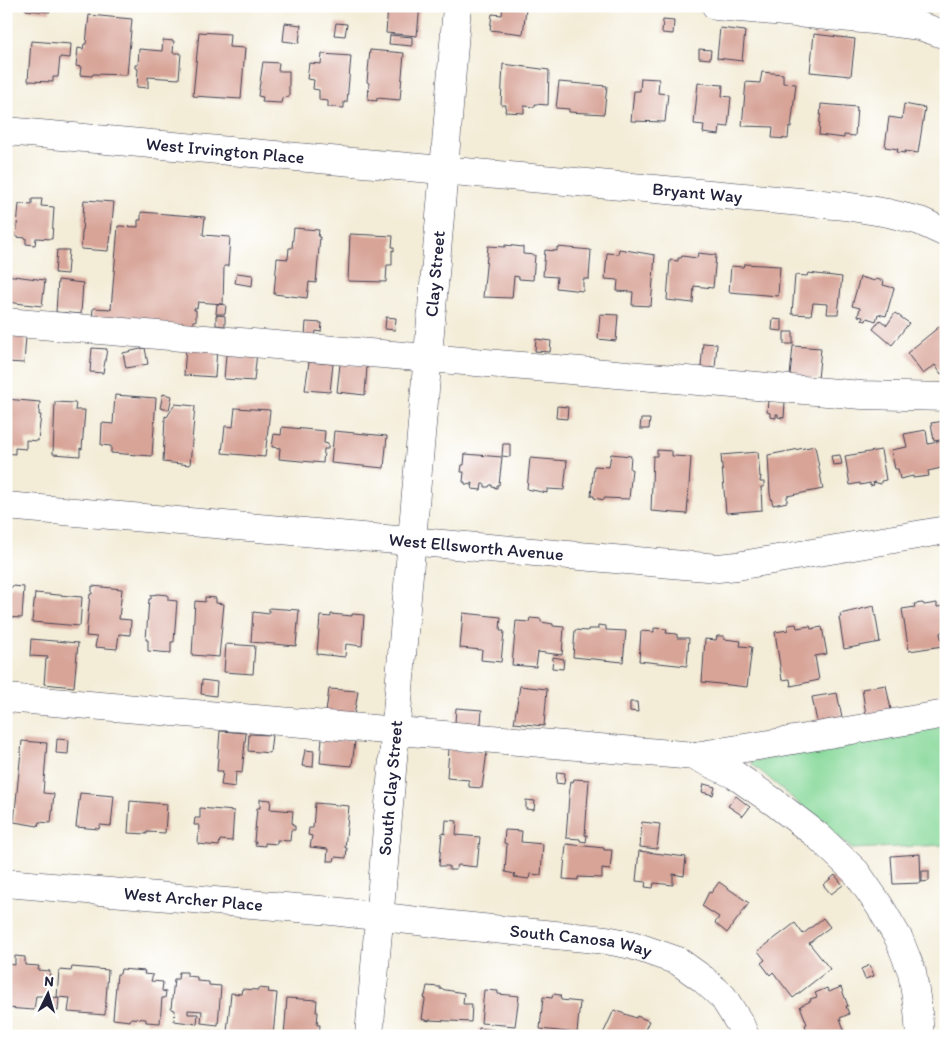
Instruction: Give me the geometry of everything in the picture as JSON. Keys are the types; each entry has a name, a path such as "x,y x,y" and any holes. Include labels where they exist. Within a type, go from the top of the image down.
{"street":[{"name":"Clay Street","path":"412,541 457,6"},
{"path":"716,6 873,20 920,26 946,35"},
{"name":"West Irvington Place","path":"6,131 444,170"},
{"name":"Bryant Way","path":"444,170 845,206 888,213 920,221 946,233"},
{"path":"6,322 862,395 946,397"},
{"name":"West Ellsworth Avenue","path":"6,506 718,568 946,530"},
{"name":"South Clay Street","path":"369,1036 412,541"},
{"path":"6,698 695,756 776,744 946,714"},
{"path":"695,756 735,775 774,802 817,835 856,872 879,905 898,939 912,972 920,1036"},
{"name":"West Archer Place","path":"6,883 332,911 380,918"},
{"name":"South Canosa Way","path":"380,918 606,940 632,945 678,962 703,980 723,998 740,1024 745,1036"}],"green space":[{"path":"946,723 946,845 852,849 750,762"}],"building":[{"path":"26,6 50,6 50,12 26,10"},
{"path":"388,6 420,6 417,36 386,33"},
{"path":"503,6 526,9 523,34 490,30 492,14 502,15"},
{"path":"89,15 132,19 127,75 80,75 81,67 76,66 78,48 83,49 84,44 86,44"},
{"path":"663,20 674,21 673,34 662,33"},
{"path":"285,23 301,25 299,43 283,41"},
{"path":"336,23 347,24 345,36 334,35"},
{"path":"720,28 745,31 742,61 717,58"},
{"path":"199,32 230,34 229,47 245,48 241,99 193,96"},
{"path":"814,34 855,39 851,76 810,72"},
{"path":"390,35 412,37 412,46 389,44"},
{"path":"163,40 174,41 173,53 181,53 179,79 148,77 148,88 137,87 138,69 135,68 135,65 138,65 139,49 162,51"},
{"path":"31,41 71,44 70,58 60,57 58,77 53,77 53,82 28,81"},
{"path":"699,49 711,50 710,59 699,58"},
{"path":"370,50 404,53 400,100 377,98 377,101 368,100 369,83 367,82"},
{"path":"322,54 351,56 347,102 344,102 344,108 328,107 328,101 319,100 319,90 313,89 314,80 307,79 309,63 321,64"},
{"path":"263,62 279,63 278,71 289,71 289,97 282,98 281,103 262,102 263,97 258,96"},
{"path":"503,64 549,70 548,105 535,104 535,107 524,106 524,113 505,112 506,105 501,105"},
{"path":"762,72 783,74 783,83 796,84 788,139 772,138 773,127 742,126 746,82 760,83"},
{"path":"641,78 659,79 658,93 668,94 665,122 631,121 634,91 640,91"},
{"path":"559,82 607,86 604,114 569,112 569,109 556,108"},
{"path":"698,83 723,85 722,96 731,97 728,127 720,126 719,135 703,133 704,125 694,124"},
{"path":"821,104 857,107 855,136 844,135 844,138 819,135"},
{"path":"904,104 925,108 918,153 897,152 898,149 885,147 889,117 902,119"},
{"path":"32,199 42,199 41,206 54,207 52,239 36,238 35,245 26,244 26,238 16,237 19,204 32,205"},
{"path":"84,200 114,202 108,251 81,249"},
{"path":"141,212 205,217 203,235 230,237 228,266 224,266 223,304 198,302 197,308 194,308 196,310 196,321 193,321 193,328 92,320 93,308 111,309 118,226 138,227 138,220 141,220"},
{"path":"294,228 319,230 316,283 309,282 307,298 274,294 277,258 288,259 289,248 292,248"},
{"path":"350,234 393,236 392,247 394,247 394,251 392,250 392,265 387,265 386,282 348,281"},
{"path":"505,245 523,247 523,254 535,255 533,280 519,279 519,277 514,276 512,298 483,297 488,246 505,247"},
{"path":"557,247 591,250 589,279 583,279 583,291 556,288 557,277 543,276 545,250 557,251"},
{"path":"619,249 655,255 651,306 632,305 633,292 617,291 618,280 605,279 607,253 618,254"},
{"path":"57,250 69,250 67,274 55,273"},
{"path":"698,253 716,255 713,288 694,286 693,303 667,300 670,260 678,261 678,258 682,256 697,258"},
{"path":"744,264 780,266 778,296 729,292 731,266 743,267"},
{"path":"237,273 253,275 252,286 235,283"},
{"path":"808,273 842,277 838,314 827,314 828,304 813,303 811,315 792,314 795,275 807,276"},
{"path":"6,275 45,280 42,306 6,302"},
{"path":"860,277 884,281 883,285 894,288 886,316 878,314 876,321 867,318 866,321 862,320 863,317 858,316 860,308 852,306"},
{"path":"58,280 83,283 81,314 56,312"},
{"path":"217,304 226,305 225,314 216,314"},
{"path":"895,313 909,323 892,345 873,329 880,320 887,325"},
{"path":"600,314 618,315 616,341 598,339"},
{"path":"216,315 225,316 225,326 216,325"},
{"path":"386,317 396,318 395,330 385,329"},
{"path":"773,319 782,320 782,331 772,330"},
{"path":"306,322 322,323 321,332 316,331 315,337 305,336"},
{"path":"940,326 941,329 944,327 946,329 946,370 941,374 935,365 923,374 907,353"},
{"path":"784,332 793,332 793,344 784,344"},
{"path":"6,336 26,337 24,363 6,362"},
{"path":"536,339 551,341 550,352 535,351"},
{"path":"703,343 717,344 715,368 701,367"},
{"path":"186,346 217,348 215,377 184,375"},
{"path":"793,346 821,348 818,379 790,376"},
{"path":"92,348 107,349 103,373 90,372"},
{"path":"145,348 148,364 126,368 123,353"},
{"path":"228,349 257,352 254,381 224,379"},
{"path":"309,362 333,364 330,392 305,390"},
{"path":"340,364 367,366 365,395 337,392"},
{"path":"163,394 172,396 169,410 160,408"},
{"path":"115,395 156,398 152,456 111,453 111,446 101,445 102,423 113,424"},
{"path":"6,399 40,402 39,415 41,415 38,441 26,440 26,449 15,448 15,454 6,453"},
{"path":"768,400 785,401 784,418 778,417 778,414 776,414 776,418 770,417 770,413 767,412"},
{"path":"55,402 76,403 75,410 85,410 80,456 53,454"},
{"path":"175,404 195,406 190,465 163,462 165,416 167,417"},
{"path":"557,406 568,407 567,419 556,418"},
{"path":"235,408 270,410 265,457 222,453 225,426 233,427"},
{"path":"641,419 650,419 649,429 640,429"},
{"path":"945,421 946,439 934,441 931,423"},
{"path":"282,427 325,431 324,443 328,444 328,449 324,449 323,463 279,459 280,448 272,447 274,434 281,435"},
{"path":"926,430 928,444 943,441 946,453 946,467 928,471 929,476 913,478 913,476 900,479 898,469 895,469 891,450 907,447 904,434"},
{"path":"334,431 387,436 384,468 331,463"},
{"path":"503,444 510,444 510,457 502,456"},
{"path":"815,446 823,489 787,496 787,502 773,505 770,494 768,455"},
{"path":"657,450 672,451 672,456 691,457 687,514 651,511 653,456 657,456"},
{"path":"881,450 886,480 881,481 881,484 873,482 874,485 870,486 870,483 850,485 845,456"},
{"path":"758,452 760,482 764,482 764,487 761,487 762,510 726,513 721,455"},
{"path":"465,454 502,457 497,488 492,487 492,485 485,487 485,484 482,484 481,490 472,489 473,483 471,485 463,482 464,472 461,472"},
{"path":"611,454 631,456 630,469 632,469 629,499 604,498 604,500 591,496 594,466 609,467"},
{"path":"840,455 842,464 833,465 831,456"},
{"path":"530,458 567,461 564,490 547,489 547,493 527,489"},
{"path":"12,586 24,587 22,618 6,617 6,588 11,588"},
{"path":"92,586 122,589 119,619 131,620 130,635 119,634 117,649 95,647 97,637 86,636"},
{"path":"35,593 82,597 80,626 32,622"},
{"path":"151,595 168,595 168,600 177,601 174,642 171,642 171,653 148,651 148,640 146,640 149,599 151,599"},
{"path":"205,597 216,598 216,603 224,604 219,657 192,655 195,601 205,602"},
{"path":"923,603 924,605 937,603 937,607 946,606 946,630 940,633 943,646 909,651 902,609 915,607 914,604"},
{"path":"874,606 880,642 844,649 840,614"},
{"path":"269,608 299,610 296,646 251,642 253,612 269,614"},
{"path":"463,613 501,617 500,631 504,631 501,662 481,660 482,650 460,648"},
{"path":"331,614 364,615 362,646 346,644 345,657 317,654 320,616 331,617"},
{"path":"530,618 541,619 541,622 553,624 553,626 564,627 562,655 538,652 536,667 512,665 516,621 529,622"},
{"path":"796,624 797,628 810,626 811,629 822,627 827,654 815,656 819,680 791,686 790,679 782,680 775,632 788,630 788,625"},
{"path":"598,625 606,626 606,630 626,631 623,662 573,657 575,630 588,631 588,629 598,629"},
{"path":"654,628 667,629 666,633 677,634 677,638 689,638 687,666 639,661 641,631 654,632"},
{"path":"717,636 724,636 724,639 741,641 740,646 752,647 747,687 702,682 705,639 716,640"},
{"path":"31,639 78,643 74,687 44,684 46,659 48,657 30,656"},
{"path":"226,644 255,646 253,674 224,672"},
{"path":"553,657 564,659 563,669 552,668"},
{"path":"202,680 217,682 216,696 201,694"},
{"path":"886,685 891,710 866,715 862,689"},
{"path":"520,686 547,689 544,726 514,723"},
{"path":"329,689 358,691 354,716 326,712"},
{"path":"837,693 842,718 817,722 812,697"},
{"path":"630,702 637,702 638,712 630,711"},
{"path":"456,708 482,710 481,724 455,723"},
{"path":"220,731 246,733 242,773 236,772 235,787 221,785 223,771 217,771"},
{"path":"249,734 272,735 270,753 248,751"},
{"path":"322,738 355,741 352,766 320,763"},
{"path":"57,739 69,740 68,754 56,753"},
{"path":"22,741 47,743 43,793 54,794 51,823 39,822 38,826 14,822"},
{"path":"449,749 487,752 482,788 469,787 469,780 447,778"},
{"path":"305,750 314,751 313,767 302,766"},
{"path":"557,772 565,773 564,784 556,783"},
{"path":"574,779 589,780 586,842 580,841 580,839 566,838 571,781 573,782"},
{"path":"704,784 715,787 713,795 702,792"},
{"path":"80,793 114,796 111,826 100,825 99,829 76,827"},
{"path":"736,796 750,807 743,816 728,806"},
{"path":"260,799 271,800 270,809 293,811 292,822 295,830 291,830 290,841 277,840 277,844 265,843 265,846 255,845 257,808 260,808"},
{"path":"526,800 535,801 534,810 526,809"},
{"path":"130,801 167,804 165,833 128,833"},
{"path":"315,803 349,806 345,848 347,848 346,858 335,857 334,861 327,861 328,849 310,847 312,836 308,835 309,828 313,828"},
{"path":"200,808 234,811 232,841 220,840 219,846 198,844 199,825 194,825 195,818 200,818"},
{"path":"446,820 457,821 456,835 480,837 477,867 458,865 456,870 449,870 449,866 439,866 442,833 445,834"},
{"path":"642,822 660,824 657,849 640,847"},
{"path":"505,830 522,831 521,842 543,844 541,875 530,874 529,879 514,877 515,874 505,872 507,844 504,843"},
{"path":"566,844 612,850 610,870 602,869 602,878 578,877 578,880 563,879"},
{"path":"639,851 686,857 684,876 673,874 673,885 654,883 653,888 645,887 646,882 636,881"},
{"path":"920,854 921,883 893,884 891,856"},
{"path":"922,871 929,871 929,881 922,882"},
{"path":"835,875 843,885 831,894 823,885"},
{"path":"719,882 749,903 727,933 715,923 719,917 702,906 709,892 711,893"},
{"path":"823,918 830,927 809,943 830,969 793,998 773,972 770,975 761,963 765,960 758,951 795,923 803,934"},
{"path":"15,956 25,957 25,965 39,966 38,970 50,971 48,996 36,996 34,1010 6,1008 6,964 15,965"},
{"path":"870,965 874,976 865,979 861,969"},
{"path":"72,967 108,970 105,1015 68,1012 70,998 57,997 59,970 71,971"},
{"path":"121,969 145,971 144,974 153,975 151,981 163,982 162,991 166,992 165,998 162,998 160,1023 146,1022 146,1019 131,1018 130,1021 113,1019 117,974 120,974"},
{"path":"179,972 187,972 187,976 197,977 197,981 209,982 209,985 221,986 218,1025 201,1023 202,1011 188,1010 188,1014 198,1014 197,1024 174,1021 175,1010 171,1009 174,979 178,979"},
{"path":"427,986 464,993 463,1004 472,1004 471,1022 429,1021 422,1019"},
{"path":"841,987 849,1014 840,1018 844,1030 828,1036 813,1036 812,1031 808,1033 805,1025 807,1024 800,1006 811,1001 810,999 817,997 815,993 827,988 829,992"},
{"path":"258,988 269,989 268,992 277,993 273,1036 227,1032 231,993 241,994 242,989 258,990"},
{"path":"484,990 498,991 498,994 519,996 515,1026 481,1023"},
{"path":"553,994 560,995 561,1000 580,1002 577,1033 540,1029 543,997 552,998"},
{"path":"53,997 59,998 58,1011 51,1011"},
{"path":"287,998 317,1000 316,1012 318,1012 317,1025 320,1025 319,1036 284,1036"},
{"path":"614,1010 649,1021 642,1036 602,1036"},
{"path":"479,1028 494,1030 493,1036 478,1036"},
{"path":"204,1031 220,1032 220,1036 204,1036"}]}
